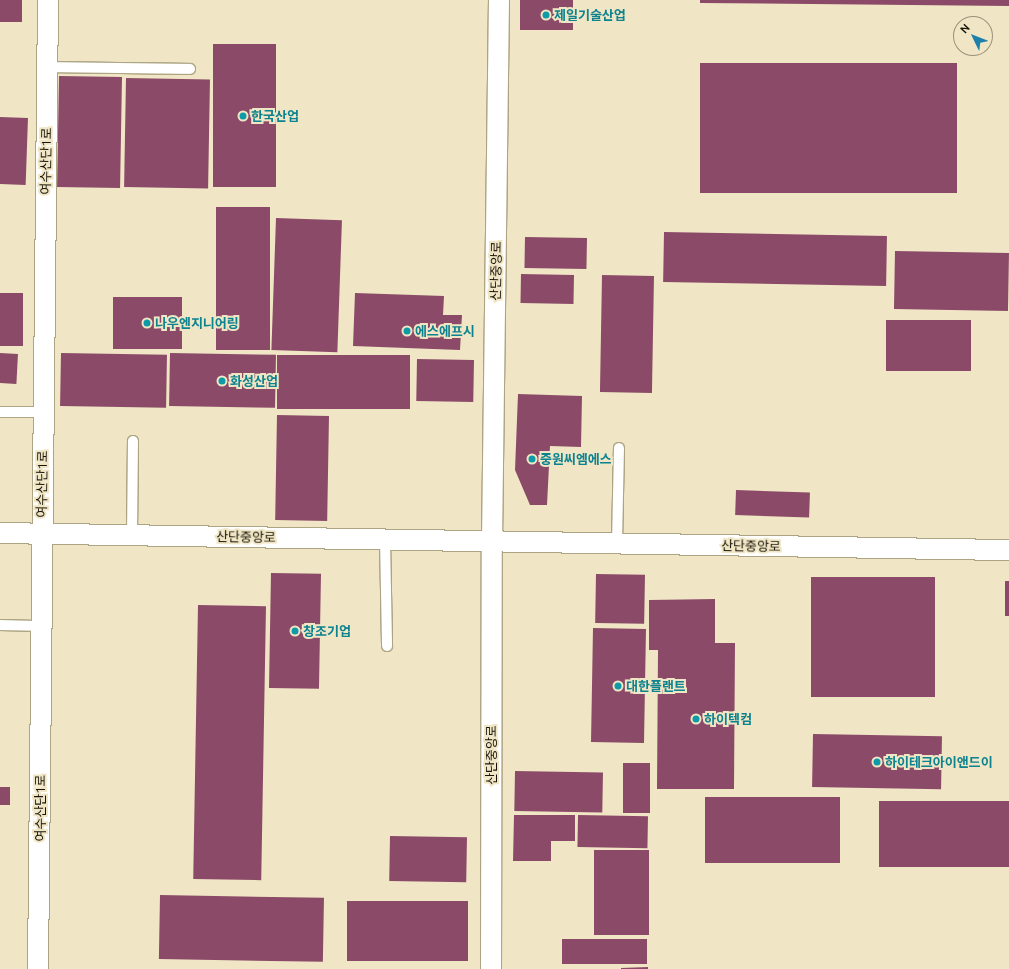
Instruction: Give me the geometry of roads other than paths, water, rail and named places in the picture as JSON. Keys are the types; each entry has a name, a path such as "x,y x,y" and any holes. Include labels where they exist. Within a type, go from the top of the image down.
{"street":[{"name":"여수산단1로","path":"38,969 48,0"},
{"name":"산단중앙로","path":"490,969 492,541 500,0"},
{"name":"산단중앙로","path":"0,533 1009,550"}],"lane":[{"path":"48,67 190,69"},
{"path":"0,412 43,412"},
{"path":"132,535 133,441"},
{"path":"618,543 619,448"},
{"path":"385,539 387,646"},
{"path":"0,625 41,626"}],"place":[{"name":"제일기술산업","path":"546,15"},
{"name":"한국산업","path":"243,116"},
{"name":"나우엔지니어링","path":"147,323"},
{"name":"에스에프시","path":"407,331"},
{"name":"화성산업","path":"222,381"},
{"name":"중원씨엠에스","path":"532,459"},
{"name":"창조기업","path":"295,631"},
{"name":"대한플랜트","path":"618,686"},
{"name":"하이텍컴","path":"696,719"},
{"name":"하이테크아이앤드이","path":"877,762"}]}
